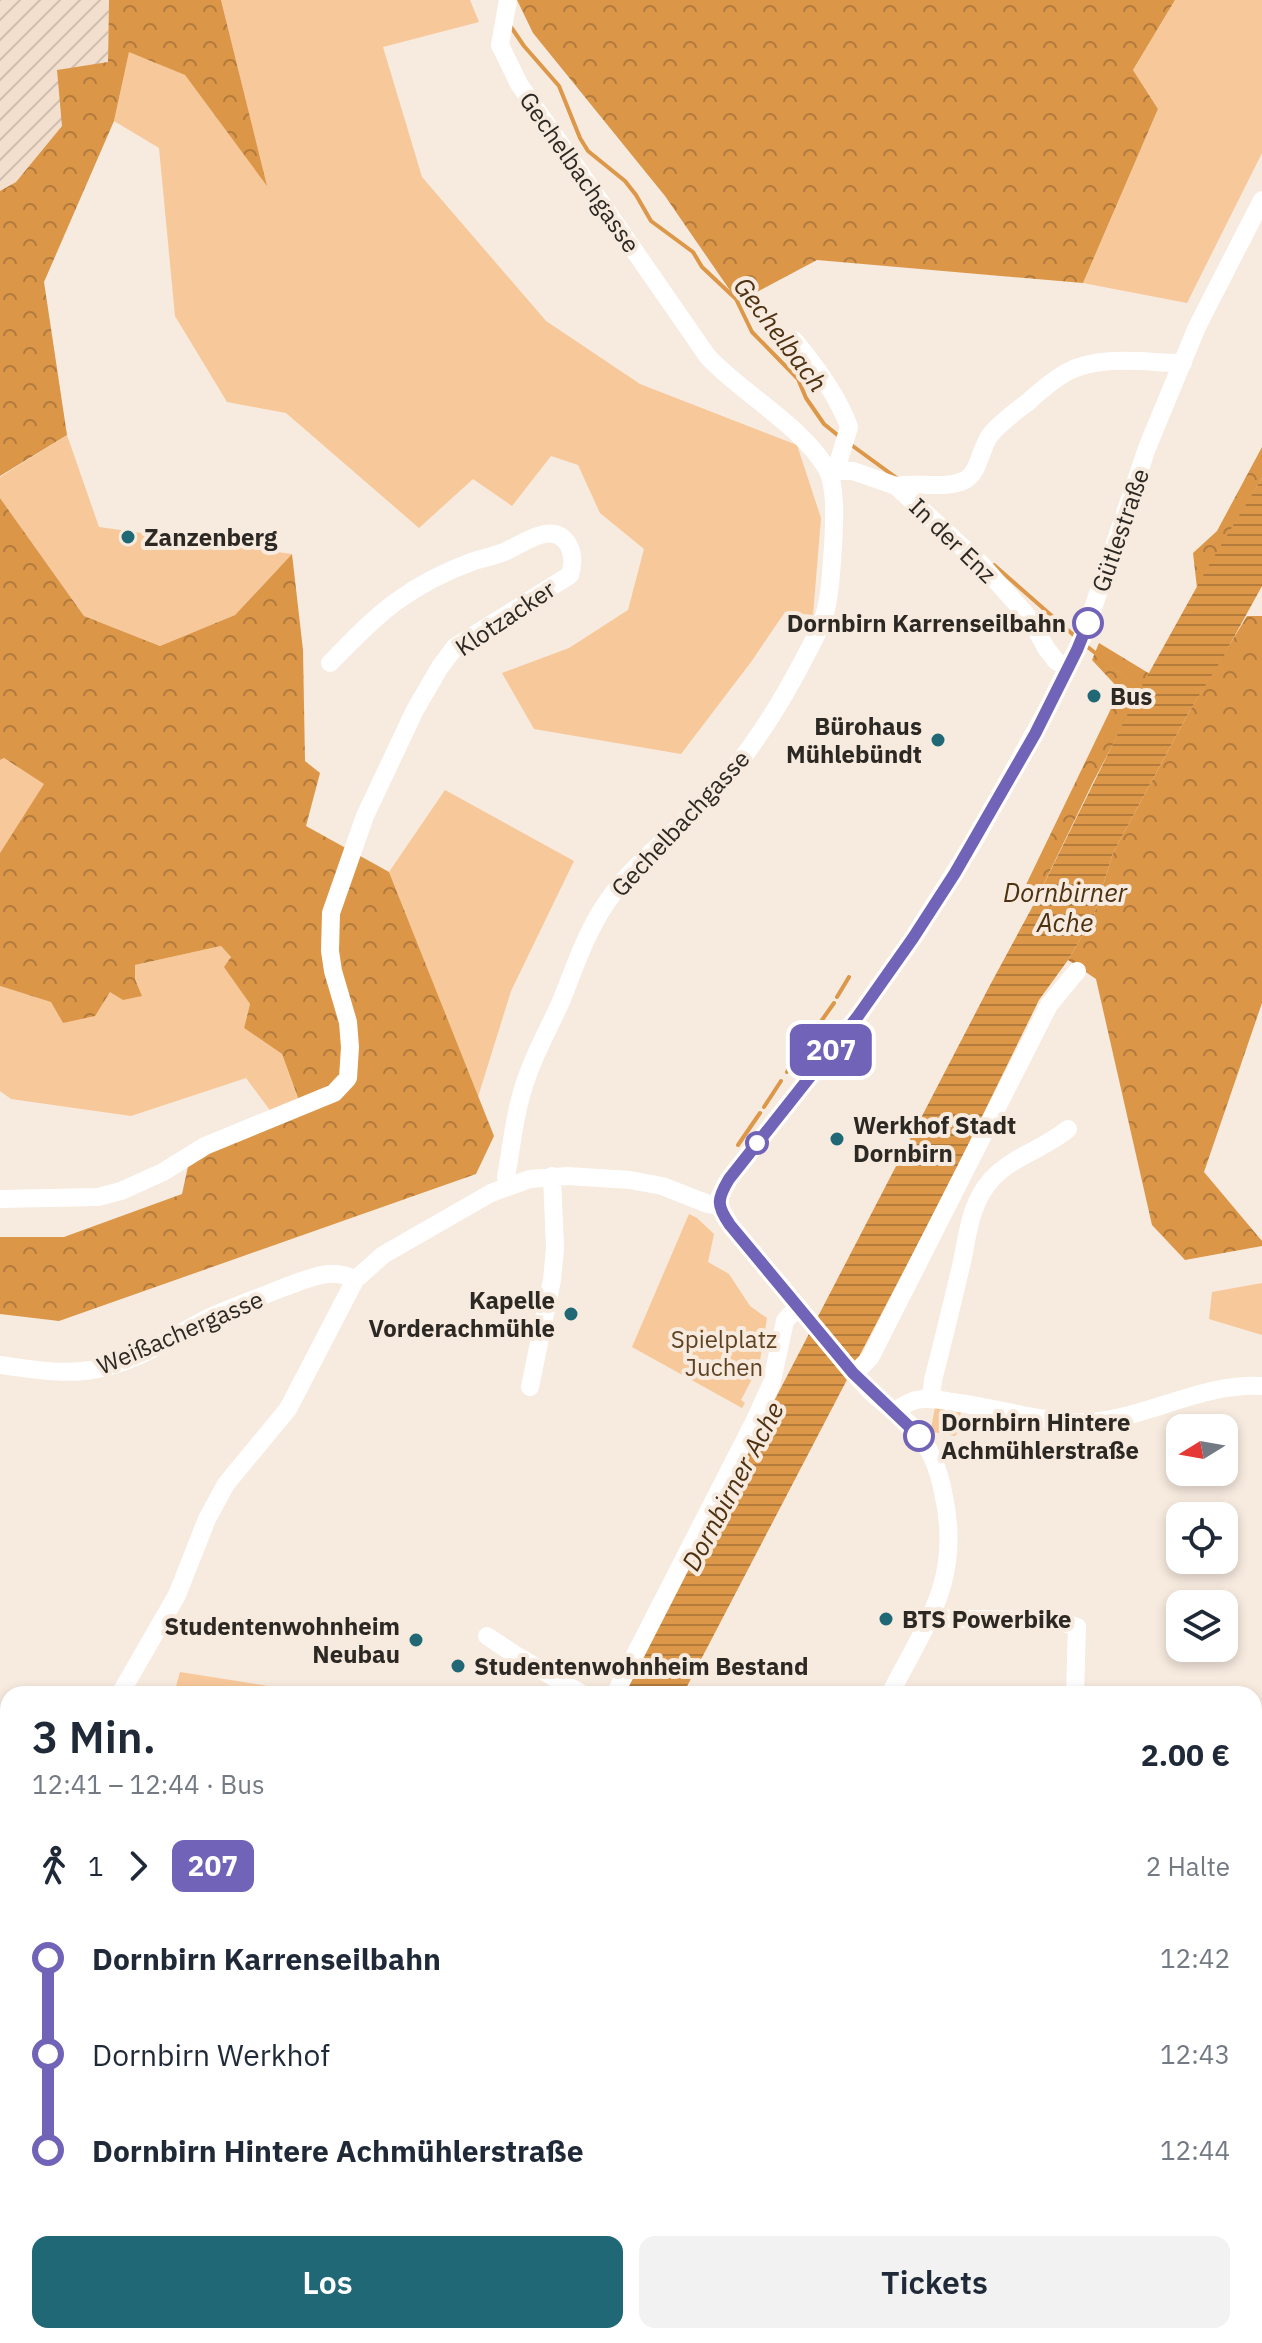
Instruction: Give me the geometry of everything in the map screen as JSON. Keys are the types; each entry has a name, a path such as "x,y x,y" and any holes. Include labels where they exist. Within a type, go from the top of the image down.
{"street":[{"name":"Gechelbachgasse","path":"508,1 500,45 519,84 708,357 803,438 834,471 834,525 829,595 824,617 795,676 751,747 698,810 619,884 585,939 526,1079 506,1177 508,1186"},
{"name":"Gütlestraße","path":"719,1206 719,1198 729,1179 858,1016 913,938 987,819 1047,710 1085,632 1147,448 1197,327 1262,200"},
{"path":"794,340 841,408 849,427 834,471"},
{"name":"In der Enz","path":"834,471 853,471 904,485 964,481 971,476 989,436 1065,373 1087,364 1106,362 1183,363"},
{"name":"In der Enz","path":"904,485 982,565 1030,619 1056,661 1068,668"},
{"name":"Klotzacker","path":"0,1199 98,1197 121,1191 163,1172 205,1146 334,1093 348,1078 348,1022 330,951 331,913 365,816 415,710 455,647 570,575 573,563 571,549 557,535 546,533 445,574 400,598 376,616 330,663"},
{"path":"855,1375 870,1358 1049,1005 1077,971"},
{"path":"931,1398 970,1215 989,1182 1004,1168 1053,1142 1068,1129"},
{"path":"530,1387 552,1280 555,1248 552,1176"},
{"path":"125,1686 177,1595 207,1519 226,1484 288,1409 355,1280 383,1255 491,1193 530,1179 552,1176 630,1180 662,1186 719,1206 730,1225 855,1375 915,1429 929,1450 942,1486 947,1511 949,1557 943,1586 930,1618 894,1686"},
{"path":"932,1232 949,1239 966,1240"},
{"name":"Weißachergasse","path":"0,1365 65,1373 96,1370 143,1352 210,1317 322,1274 343,1274 355,1280"},
{"path":"619,1686 771,1385 785,1321 803,1313"},
{"path":"895,1412 911,1402 931,1398 1071,1422 1117,1416 1223,1389 1262,1386"},
{"path":"930,1618 1059,1621 1077,1627 1075,1686"},
{"path":"487,1636 568,1686"}],"shaded area":[{"path":"0,0 109,0 108,62 62,126 16,182 0,191"}],"green space":[{"path":"109,0 221,0 267,186 185,75 129,52 114,121 44,282 67,435 0,476 0,191 16,182 62,126 57,70 108,62"},
{"path":"221,0 470,0 479,22 383,47 422,177 546,321 640,384 797,445 821,518 813,615 785,612 681,754 534,729 502,673 569,648 628,610 644,549 600,513 578,465 551,456 512,506 473,479 419,528 286,413 227,402 175,316 159,148 114,121 129,51 185,75 266,184"},
{"path":"517,0 1175,0 1133,70 1158,109 1083,283 817,260 738,302 665,196 533,33"},
{"path":"1175,0 1262,0 1262,153 1187,303 1083,283 1158,109 1133,70"},
{"path":"67,435 99,527 292,554 235,615 160,646 84,616 0,498 0,477"},
{"path":"1262,447 1262,478 1197,588 1193,553 1217,531"},
{"path":"0,498 84,616 160,646 235,615 292,554 303,650 305,761 320,773 306,826 389,872 494,1136 476,1174 59,1321 0,1314 0,1237 64,1237 182,1194 189,1162 298,1098 282,1054 244,1028 250,1004 224,967 231,957 221,946 135,965 135,979 142,996 123,1000 110,992 95,1016 63,1023 51,1002 0,986 0,853 44,784 4,758 0,760"},
{"path":"1247,616 1262,616 1262,1003 1204,1172 1262,1241 1262,1246 1185,1260 1152,1225 1096,979 1068,960 1093,918 1113,853 1189,712"},
{"path":"1099,643 1150,674 1035,902 1022,893 1120,690 1092,660"},
{"path":"4,758 45,784 0,853 0,760"},
{"path":"445,790 574,861 511,991 478,1097 389,872"},
{"path":"221,946 231,957 225,967 250,1004 244,1028 282,1054 298,1099 272,1113 246,1078 131,1116 11,1099 0,1091 0,986 52,1002 63,1023 110,992 142,996 135,979 135,965"},
{"name":"Spielplatz Juchen","path":"689,1214 714,1234 708,1262 729,1274 750,1306 767,1318 757,1379 753,1377 741,1400 745,1403 742,1408 632,1347"},
{"path":"1262,1283 1262,1335 1209,1319 1212,1292"},
{"path":"935,1407 961,1410 959,1430 955,1436 933,1432"},
{"path":"180,1672 269,1686 176,1686"}],"water":[{"name":"Dornbirner Ache","path":"1262,478 1262,586 1113,853 1093,918 1039,1000 947,1188 687,1686 626,1686 1035,902 1140,689"}],"waterway":[{"name":"Gechelbach","path":"511,27 559,86 588,151 625,181 651,221 693,252 702,267 736,299 752,332 798,379 806,398 824,424 840,437"},
{"name":"Gechelbach","path":"850,444 898,479"},
{"name":"Gechelbach","path":"994,565 1077,638"},
{"name":"Gechelbach","path":"1084,644 1143,691"},
{"path":"837,997 849,977"},
{"path":"810,1037 834,1003"},
{"path":"787,1072 805,1044"},
{"path":"764,1107 781,1081"},
{"path":"738,1145 760,1113"}],"bus line":[{"name":"207","path":"919,1436 853,1373 730,1225 722,1214 719,1198 729,1179 858,1016 955,873 1047,710 1088,623"}],"place":[{"name":"Zanzenberg","path":"128,537"},
{"name":"Dornbirn Karrenseilbahn","path":"1088,623"},
{"name":"Bus","path":"1094,696"},
{"name":"Bürohaus Mühlebündt","path":"938,740"},
{"name":"Werkhof Stadt Dornbirn","path":"837,1139"},
{"name":"Kapelle Vorderachmühle","path":"571,1314"},
{"name":"Dornbirn Hintere Achmühlerstraße","path":"919,1436"},
{"name":"BTS Powerbike","path":"886,1619"},
{"name":"Studentenwohnheim Neubau","path":"416,1640"},
{"name":"Studentenwohnheim Bestand","path":"458,1666"}]}
